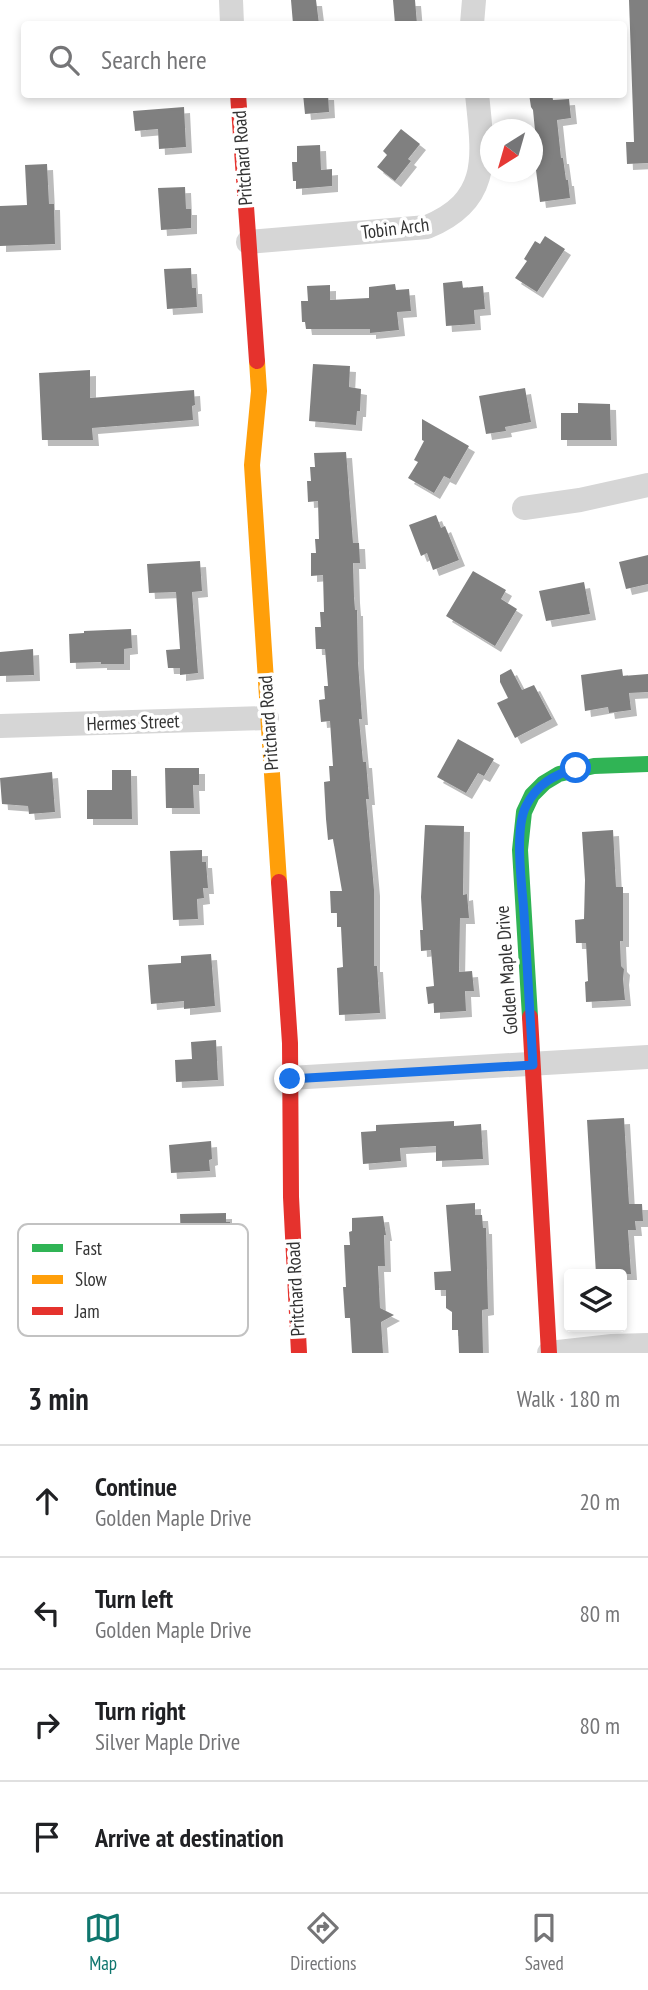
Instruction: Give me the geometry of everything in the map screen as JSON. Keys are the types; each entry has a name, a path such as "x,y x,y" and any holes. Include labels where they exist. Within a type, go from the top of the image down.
{"street":[{"path":"231,0 232,21"},
{"path":"472,21 474,0"},
{"name":"Pritchard Road","path":"237,98 260,391 252,465 290,1043 290,1197 299,1353"},
{"name":"Tobin Arch","path":"248,242 427,227 445,220 460,208 471,193 480,172 483,153 477,98"},
{"path":"524,508 580,500 648,485"},
{"name":"Hermes Street","path":"0,726 267,718"},
{"name":"Golden Maple Drive","path":"549,1353 520,850 523,814 538,789 555,775 576,768 648,764"},
{"path":"290,1079 648,1057"},
{"path":"549,1353 648,1345"}],"building":[{"path":"291,0 316,0 319,21 293,21"},
{"path":"393,0 415,0 417,21 395,21"},
{"path":"629,0 648,0 648,163 627,164 626,142 634,142"},
{"path":"303,98 328,98 329,112 305,114"},
{"path":"530,98 569,99 571,118 557,120 561,158 570,198 540,202 538,182 543,182 543,119 534,119"},
{"path":"184,107 186,147 159,149 158,129 135,131 133,111"},
{"path":"401,129 420,144 395,181 377,167 387,155 383,151"},
{"path":"320,145 321,170 332,169 332,186 296,189 292,162 297,162 297,146"},
{"path":"47,164 49,204 54,204 55,244 0,246 0,206 27,205 25,165"},
{"path":"185,187 186,209 191,209 191,228 161,230 158,188"},
{"path":"545,236 565,249 537,292 515,278 527,261 524,259 535,241 540,244"},
{"path":"191,268 197,307 167,309 164,269"},
{"path":"462,281 463,288 483,286 485,309 474,310 475,324 446,326 443,283"},
{"path":"395,284 396,290 409,289 411,311 397,312 399,330 370,333 370,329 306,329 305,322 302,322 301,301 308,301 307,286 330,285 330,300 369,298 369,287"},
{"path":"313,364 350,366 349,387 361,389 356,425 309,421"},
{"path":"90,370 90,398 194,390 193,420 92,428 93,440 42,440 39,373"},
{"path":"525,388 531,422 505,427 506,431 486,434 479,396"},
{"path":"578,403 610,404 611,440 561,440 561,413 578,413"},
{"path":"422,419 469,446 450,479 444,476 434,493 408,478 418,462 414,460 424,441"},
{"path":"346,452 353,543 359,543 360,563 353,563 362,719 359,719 369,799 366,799 374,890 374,966 377,966 380,1013 339,1015 337,968 343,967 341,927 337,927 337,913 331,913 330,891 342,891 333,839 328,840 326,819 324,782 330,781 329,766 333,766 330,721 321,722 319,700 325,699 324,686 328,686 325,649 316,649 315,627 321,627 320,612 324,612 323,575 311,576 311,553 316,553 315,539 319,539 318,501 308,502 307,481 311,481 310,467 315,467 314,453"},
{"path":"436,515 441,528 445,526 459,560 433,570 427,553 421,556 409,525"},
{"path":"648,555 648,584 626,589 619,562"},
{"path":"200,561 202,591 192,592 198,673 180,675 180,668 168,668 166,650 180,649 176,592 149,593 147,564"},
{"path":"473,571 506,590 501,599 517,609 495,646 446,616"},
{"path":"584,582 590,614 546,621 539,591"},
{"path":"131,629 132,648 124,649 124,664 70,663 69,634"},
{"path":"33,649 34,675 0,676 0,652"},
{"path":"511,669 522,690 534,685 552,719 515,738 497,703 508,698 500,682 500,675"},
{"path":"622,669 623,676 648,674 648,692 629,693 631,710 609,713 608,707 585,711 581,675"},
{"path":"458,739 494,759 484,776 478,773 466,793 437,777"},
{"path":"165,768 199,768 199,785 193,785 194,808 166,808"},
{"path":"112,770 131,770 132,819 87,819 87,790 112,790"},
{"path":"52,772 55,812 29,814 28,806 2,804 0,778"},
{"path":"425,825 464,826 463,895 467,894 469,918 460,918 459,972 472,971 474,991 465,991 466,1011 434,1013 434,1003 428,1004 426,987 434,986 431,950 421,951 420,930 423,930 421,897"},
{"path":"613,830 616,887 623,887 623,941 620,941 625,1000 586,1002 586,943 576,943 575,920 584,919 582,832"},
{"path":"202,850 208,888 203,888 204,898 197,899 198,919 173,920 170,851"},
{"path":"211,954 215,1006 184,1009 184,1001 151,1004 148,965 181,963 181,956"},
{"path":"216,1040 218,1080 176,1082 175,1060 192,1059 191,1042"},
{"path":"624,1118 629,1204 642,1204 643,1221 635,1221 636,1230 628,1230 631,1274 627,1274 627,1269 596,1269 587,1120"},
{"path":"454,1121 454,1126 481,1124 483,1159 436,1161 436,1146 400,1148 401,1161 363,1164 361,1132 376,1131 376,1125"},
{"path":"211,1141 210,1171 171,1173 169,1145"},
{"path":"475,1203 475,1215 482,1215 483,1228 486,1228 488,1309 482,1310 483,1353 459,1353 458,1330 452,1330 452,1312 446,1308 446,1290 435,1290 434,1272 451,1271 446,1205"},
{"path":"226,1213 226,1222 230,1224 180,1224 180,1214"},
{"path":"383,1216 386,1235 385,1266 378,1266 380,1308 394,1315 381,1322 383,1353 352,1353 350,1318 345,1318 344,1245 350,1245 352,1218"}],"traffic: fast":[{"path":"530,1017 520,850 524,812 532,795 544,783 559,774 594,766 648,764"}],"traffic: slow":[{"path":"257,361 259,391 252,465 279,882"}],"traffic: jam":[{"path":"238,98 257,361"},
{"path":"279,882 290,1043 291,1197 299,1353"},
{"path":"530,1017 549,1353"}],"route":[{"path":"290,1079 533,1065 520,850 523,814 538,789 555,775 576,768"}]}
